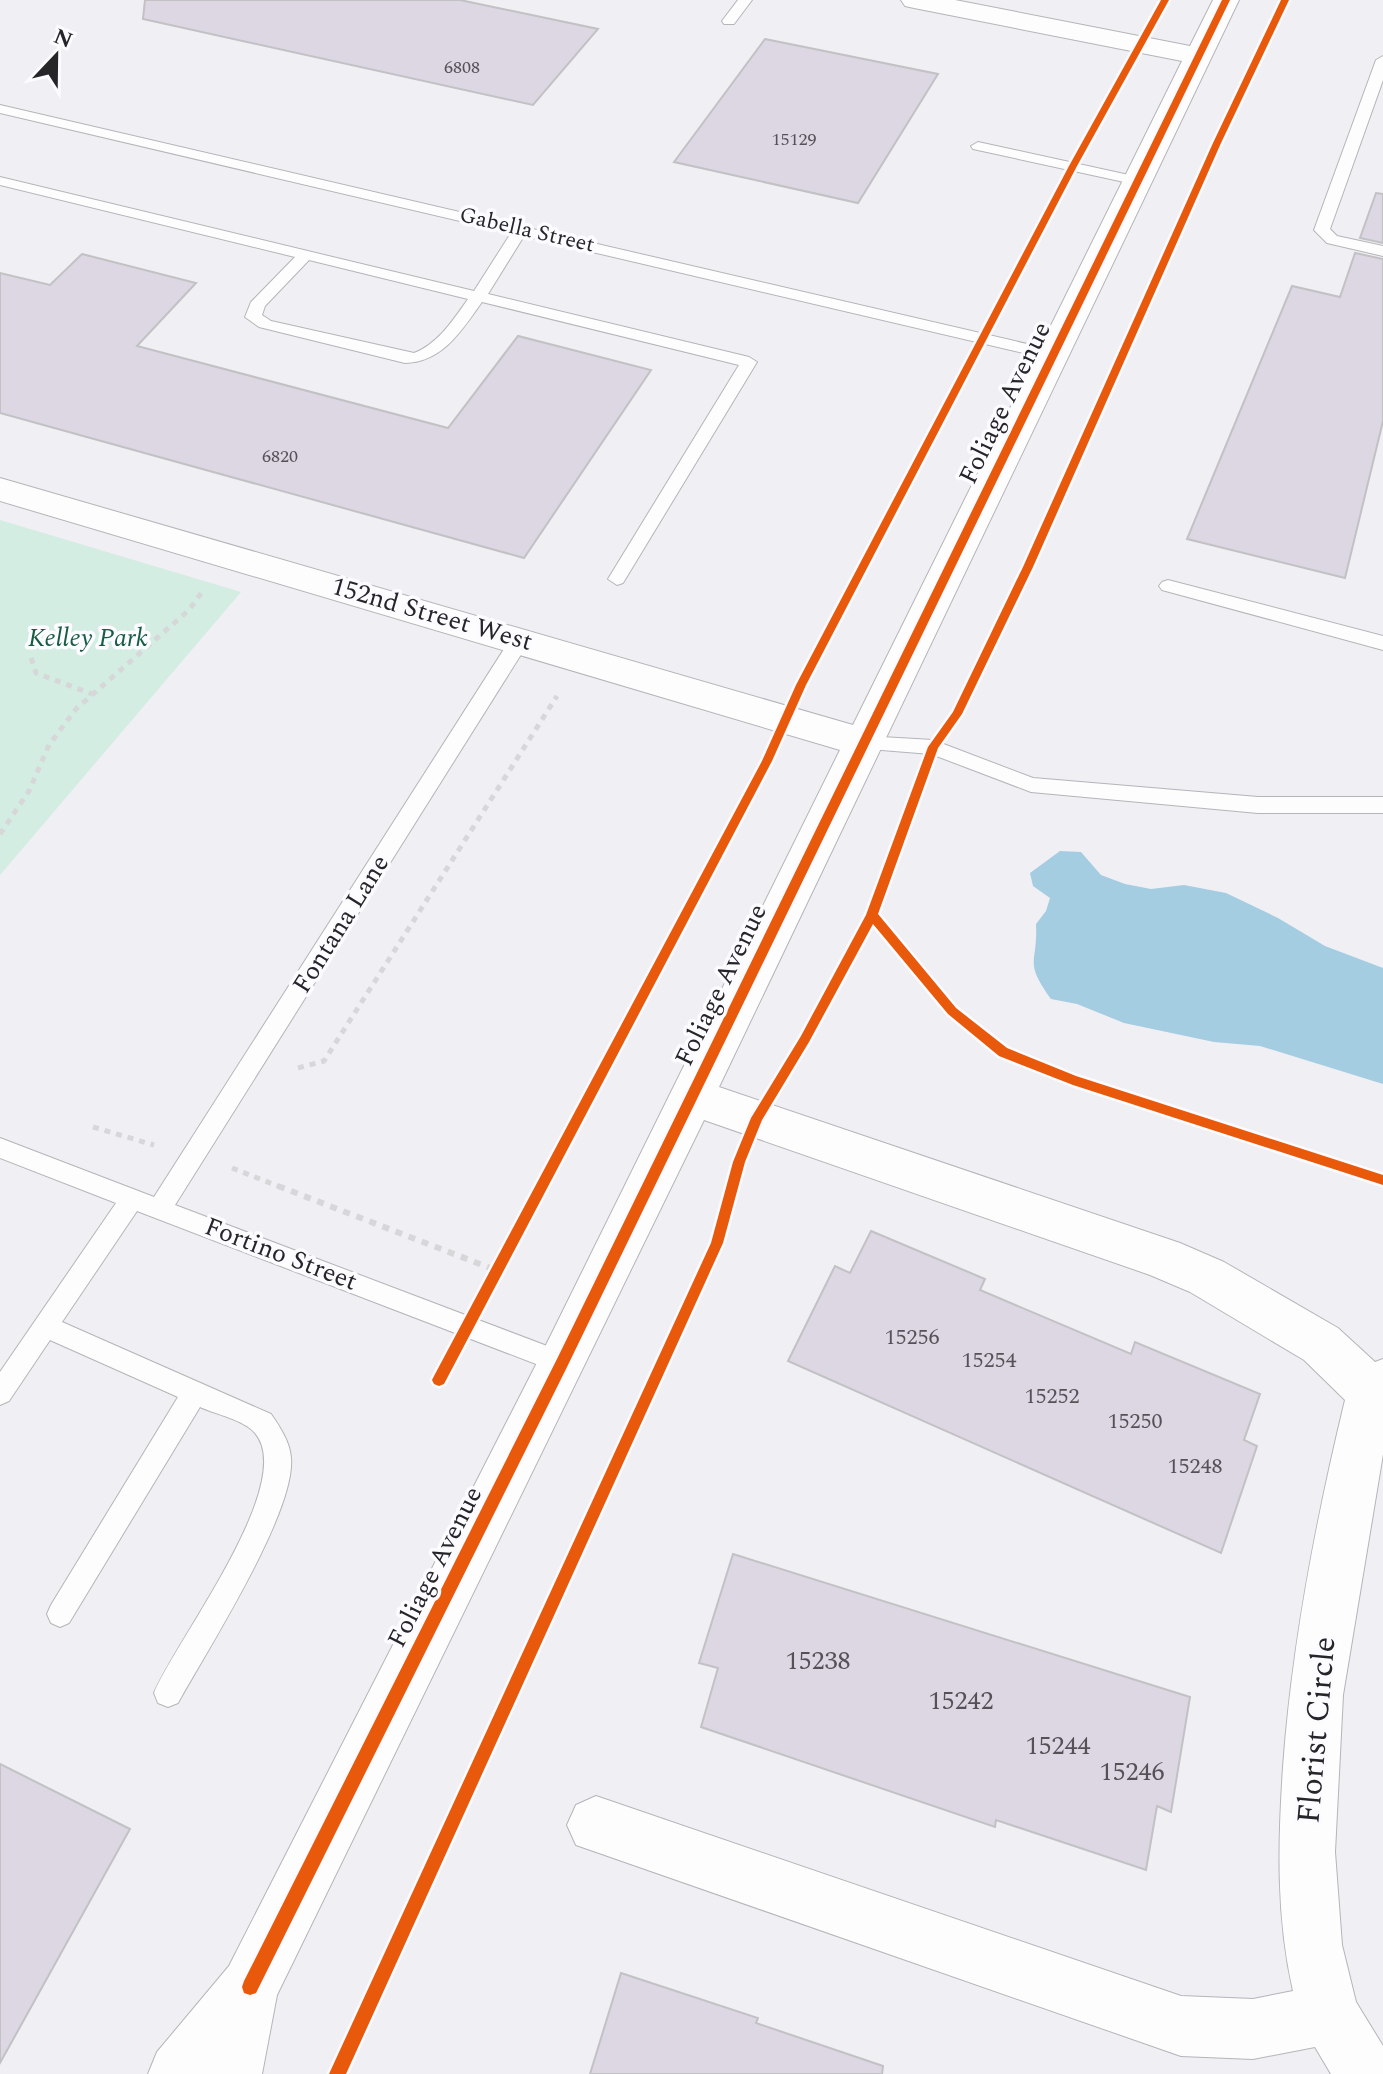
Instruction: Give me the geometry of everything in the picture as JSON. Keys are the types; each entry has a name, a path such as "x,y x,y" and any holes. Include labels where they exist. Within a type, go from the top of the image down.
{"street":[{"path":"914,0 1200,56"},
{"name":"Foliage Avenue","path":"179,2074 250,1987 562,1363 1226,0"},
{"name":"152nd Street West","path":"0,489 864,743"},
{"path":"692,1097 1163,1258 1207,1277 1321,1344 1378,1387"},
{"name":"Florist Circle","path":"1365,2074 1329,2014 1312,1945 1306,1852 1316,1695 1352,1479 1378,1387"},
{"path":"596,1825 1181,2026 1253,2029 1329,2014"},
{"name":"Foliage Avenue","path":"231,2074 250,1987"}],"lane":[{"path":"729,21 745,0"},
{"path":"1383,60 1322,230 1332,240 1383,251"},
{"name":"Gabella Street","path":"0,109 1053,355"},
{"path":"978,146 1138,181"},
{"path":"0,181 749,362 617,579"},
{"path":"305,255 257,305 253,317 265,324 405,358 424,356 436,347 478,297 521,229"},
{"path":"1168,586 1383,643"},
{"name":"Fontana Lane","path":"160,1208 520,640"},
{"path":"864,743 933,747 1031,785 1258,805 1383,805"},
{"name":"Fortino Street","path":"0,1148 562,1363"},
{"path":"0,1393 133,1197"},
{"path":"46,1327 262,1422 275,1441 280,1461 277,1481 264,1519 168,1693"},
{"path":"60,1614 194,1393"}],"path":[{"path":"0,834 29,791 49,745 76,709 189,610 203,590"},
{"path":"31,658 36,673 92,694"},
{"path":"242,1079 277,1074 324,1061 557,696"},
{"path":"93,1127 223,1165 498,1271"},
{"path":"468,1327 505,1257"}],"green space":[{"name":"Kelley Park","path":"0,520 241,592 0,875"}],"water":[{"path":"1060,851 1081,852 1101,875 1125,884 1151,889 1184,885 1226,893 1278,918 1325,946 1383,968 1383,1084 1260,1046 1214,1042 1124,1023 1077,1004 1051,999 1034,969 1036,924 1046,911 1050,898 1033,886 1030,873"}],"building":[{"path":"145,0 460,0 598,29 533,105 143,19"},
{"path":"765,39 938,74 858,203 674,162"},
{"path":"1376,193 1383,194 1383,243 1360,238"},
{"path":"1355,253 1383,259 1383,421 1345,578 1187,539 1292,286 1340,297"},
{"path":"82,254 196,283 137,346 448,428 518,336 651,370 524,558 0,413 0,273 50,285"},
{"path":"871,1231 985,1279 980,1290 1131,1354 1135,1342 1260,1394 1244,1440 1257,1446 1221,1553 788,1361 835,1266 850,1273"},
{"path":"733,1554 1190,1697 1171,1812 1157,1806 1146,1870 996,1820 995,1827 701,1727 718,1668 699,1663"},
{"path":"0,1764 130,1829 0,2063"},
{"path":"621,1973 758,2018 756,2023 883,2066 882,2074 590,2074"}],"cycle path":[{"path":"439,1380 767,761 801,685 1073,166 1165,0"},
{"path":"250,1987 562,1363 1226,0"},
{"path":"337,2074 717,1243 739,1162 757,1118 805,1039 872,915 933,747 957,714 1028,567 1217,143 1285,0"},
{"path":"872,915 952,1011 1003,1052 1073,1080 1383,1180"}]}
